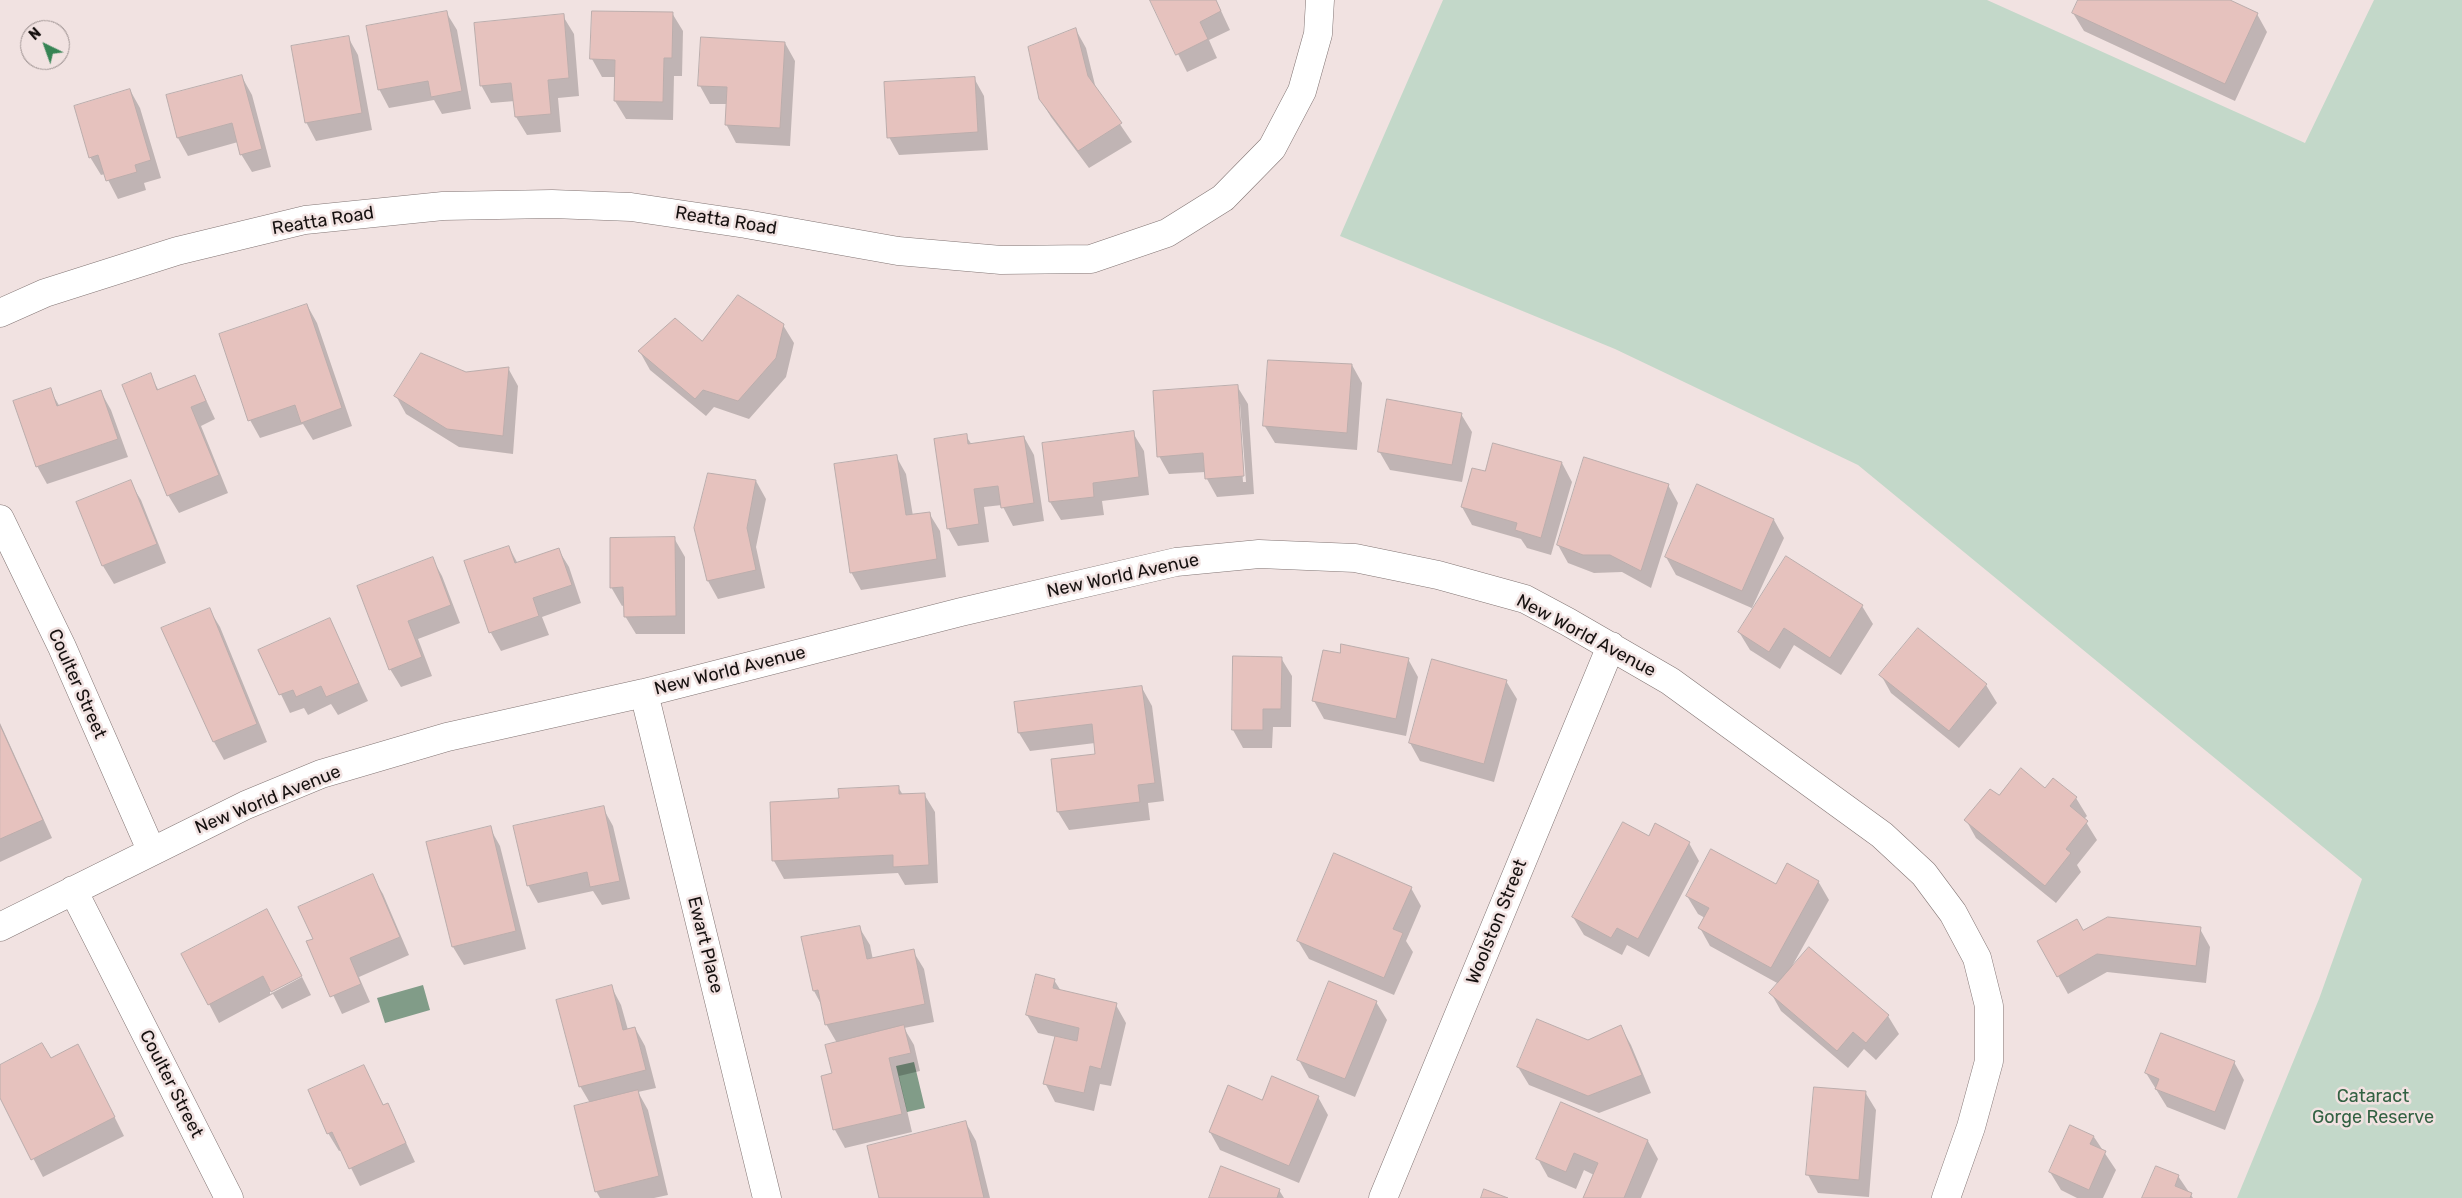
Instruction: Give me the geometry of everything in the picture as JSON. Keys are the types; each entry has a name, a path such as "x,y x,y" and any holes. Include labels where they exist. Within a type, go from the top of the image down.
{"street":[{"name":"Reatta Road","path":"0,313 45,293 177,250 305,220 443,206 552,204 631,207 746,224 898,251 1002,260 1091,259 1167,233 1223,198 1272,148 1302,91 1318,34 1320,0"},
{"name":"Coulter Street","path":"0,519 62,647 151,850"},
{"name":"New World Avenue","path":"0,927 151,850 246,805 321,774 447,737 644,693 961,612 1176,562 1259,554 1355,558 1438,575 1525,599 1611,646 1670,681 1882,836 1924,874 1953,913 1977,958 1989,1006 1989,1061 1971,1127 1946,1198"},
{"name":"Woolston Street","path":"1383,1198 1611,646"},
{"name":"Ewart Place","path":"644,693 767,1198"},
{"name":"Coulter Street","path":"73,890 229,1198"}],"green space":[{"name":"Cataract Gorge Reserve","path":"1443,0 1987,0 2305,143 2374,0 2462,0 2462,1198 2237,1198 2319,999 2362,879 1858,465 1615,349 1340,236"}],"shaded area":[{"path":"423,985 430,1010 385,1023 377,998"},
{"path":"914,1062 925,1108 907,1112 896,1066"}],"building":[{"path":"1150,0 1216,0 1221,11 1200,22 1208,39 1176,55"},
{"path":"2078,0 2230,0 2258,13 2225,84 2072,13"},
{"path":"447,11 462,91 431,97 428,81 378,90 366,26"},
{"path":"592,11 673,12 672,58 664,58 663,102 614,101 615,60 590,59"},
{"path":"564,14 569,78 548,80 551,114 515,117 511,83 480,86 474,23"},
{"path":"1076,28 1088,76 1122,123 1078,151 1039,99 1028,47"},
{"path":"349,36 362,113 305,123 291,46"},
{"path":"701,37 785,42 780,128 725,125 727,87 698,86"},
{"path":"242,75 262,149 240,155 232,123 177,138 166,95"},
{"path":"975,77 978,132 887,138 884,82"},
{"path":"130,89 151,160 135,165 137,172 106,181 98,155 89,158 74,106"},
{"path":"738,295 784,324 776,358 738,401 703,390 695,399 638,351 675,318 702,341"},
{"path":"307,304 342,408 301,423 295,405 248,421 219,334"},
{"path":"421,353 466,372 509,367 503,436 447,429 394,396"},
{"path":"1268,360 1352,364 1347,433 1263,426"},
{"path":"151,373 157,390 195,375 206,401 191,407 219,475 167,496 122,385"},
{"path":"1238,385 1244,476 1205,479 1203,453 1157,457 1153,391"},
{"path":"51,388 57,406 101,390 118,439 36,467 13,401"},
{"path":"1387,399 1462,413 1452,465 1378,452"},
{"path":"1134,431 1139,477 1093,483 1094,497 1049,502 1042,443"},
{"path":"967,434 968,444 1024,436 1034,503 1001,508 998,486 974,489 979,524 947,529 934,439"},
{"path":"1493,443 1562,462 1541,538 1515,530 1517,523 1461,507 1472,468 1485,471"},
{"path":"897,455 906,515 930,512 937,559 850,573 834,464"},
{"path":"1584,457 1669,484 1641,571 1610,555 1583,555 1557,545"},
{"path":"708,473 756,480 747,528 756,570 707,581 694,528"},
{"path":"131,480 157,544 102,566 76,502"},
{"path":"1697,484 1774,519 1742,591 1665,557"},
{"path":"675,537 676,616 624,617 623,587 610,588 610,538"},
{"path":"509,546 515,563 559,548 572,585 533,598 539,616 489,633 464,561"},
{"path":"1786,556 1863,605 1830,658 1784,628 1769,652 1738,632"},
{"path":"433,557 451,605 408,621 422,657 389,670 357,586"},
{"path":"210,608 257,724 213,742 161,628"},
{"path":"330,618 359,683 326,697 321,686 296,697 293,690 279,695 258,650"},
{"path":"1918,628 1987,684 1949,731 1879,675"},
{"path":"1341,644 1409,658 1396,719 1312,701 1323,650 1340,653"},
{"path":"1233,656 1282,657 1281,709 1263,709 1263,730 1232,730"},
{"path":"1432,659 1507,680 1484,764 1409,743"},
{"path":"1142,686 1155,783 1138,785 1140,802 1057,812 1051,759 1095,754 1092,724 1018,733 1014,702"},
{"path":"0,725 43,820 0,839"},
{"path":"2021,768 2045,788 2053,778 2077,797 2070,806 2088,821 2066,849 2071,853 2045,886 1964,820 1990,789 1999,795"},
{"path":"899,786 899,794 925,793 929,865 893,867 893,855 772,861 770,802 839,798 838,789"},
{"path":"604,806 620,881 590,887 587,872 527,886 513,826"},
{"path":"1623,822 1649,836 1655,823 1690,842 1638,939 1617,928 1611,938 1572,917"},
{"path":"491,826 516,931 452,947 426,842"},
{"path":"1711,849 1776,884 1787,863 1819,881 1771,968 1698,928 1709,908 1686,896"},
{"path":"1334,853 1412,887 1393,929 1403,933 1384,978 1297,941"},
{"path":"373,874 400,937 350,958 361,984 330,997 306,941 313,939 298,907"},
{"path":"267,909 302,976 271,992 263,976 208,1005 181,954"},
{"path":"2108,917 2201,927 2196,966 2097,954 2057,977 2037,941 2077,919 2083,930"},
{"path":"860,926 867,959 914,949 925,1004 825,1025 818,990 813,991 801,937"},
{"path":"1809,947 1889,1015 1866,1043 1853,1032 1837,1051 1769,993"},
{"path":"1036,974 1055,979 1053,988 1117,1003 1101,1069 1090,1066 1084,1093 1043,1084 1055,1036 1077,1041 1079,1028 1026,1015"},
{"path":"1329,981 1377,1001 1345,1079 1297,1060"},
{"path":"612,985 623,1030 635,1027 646,1070 579,1087 556,1000"},
{"path":"1537,1019 1588,1040 1621,1025 1642,1075 1588,1096 1517,1067"},
{"path":"904,1025 911,1053 889,1058 902,1114 833,1130 821,1076 832,1073 825,1045"},
{"path":"2161,1033 2235,1061 2215,1112 2155,1089 2159,1079 2145,1073"},
{"path":"42,1043 51,1058 78,1044 115,1117 31,1160 0,1098 0,1065"},
{"path":"364,1065 383,1105 388,1103 406,1143 349,1169 332,1132 327,1134 308,1090"},
{"path":"1272,1076 1319,1096 1289,1166 1209,1132 1228,1085 1262,1100"},
{"path":"1814,1087 1866,1091 1859,1180 1806,1175"},
{"path":"638,1090 659,1176 595,1192 574,1106"},
{"path":"1561,1102 1648,1140 1624,1198 1583,1198 1598,1163 1574,1153 1566,1172 1536,1159"},
{"path":"966,1121 984,1198 879,1198 867,1146"},
{"path":"2070,1125 2094,1136 2090,1144 2106,1151 2089,1190 2049,1172"},
{"path":"1221,1166 1280,1189 1277,1198 1209,1198"},
{"path":"2156,1166 2179,1175 2175,1186 2192,1193 2190,1198 2142,1198"},
{"path":"1484,1189 1508,1198 1481,1198"}]}
